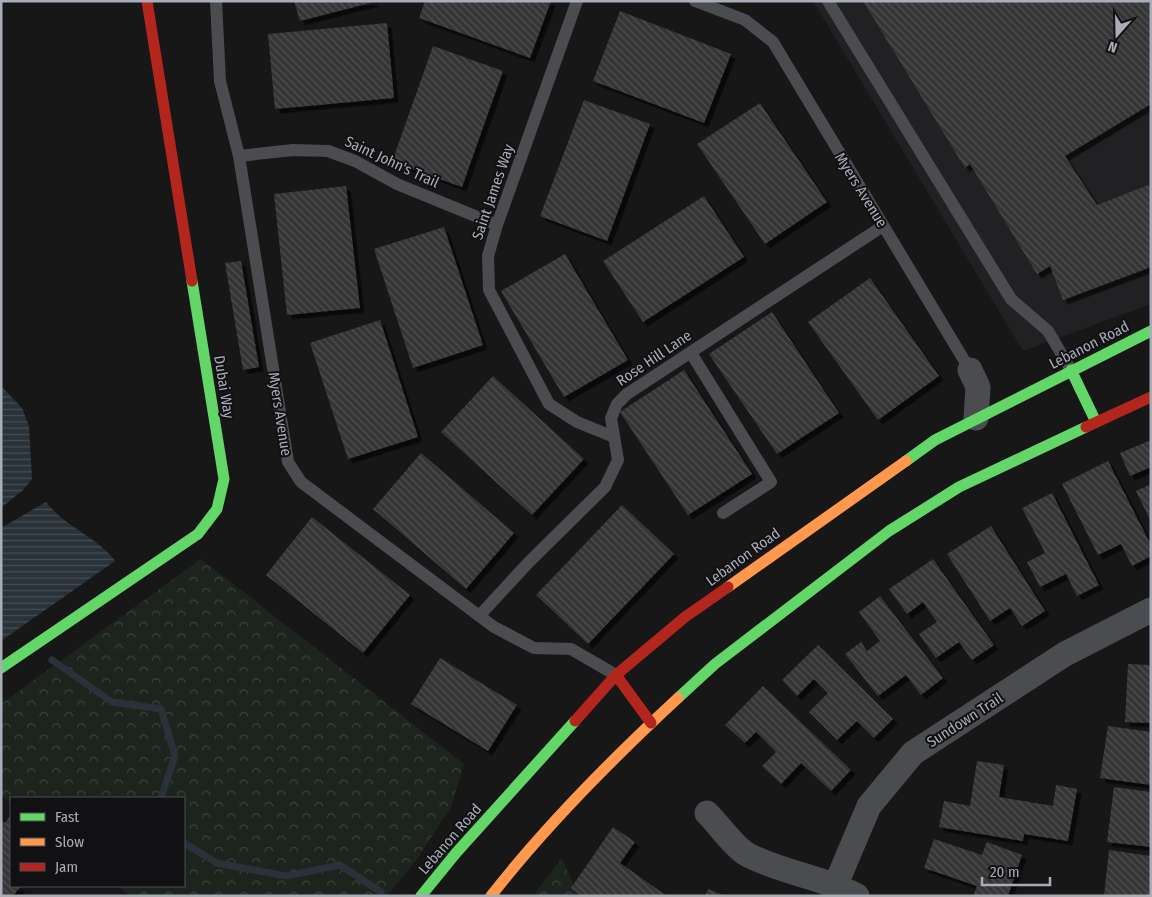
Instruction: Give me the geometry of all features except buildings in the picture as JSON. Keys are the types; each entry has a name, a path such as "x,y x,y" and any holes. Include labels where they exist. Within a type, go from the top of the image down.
{"main road":[{"name":"Dubai Way","path":"1,668 198,534 218,510 224,495 224,479 148,1"},
{"name":"Lebanon Road","path":"421,896 456,853 616,675 685,616 935,440 1151,330"},
{"path":"1071,370 1096,422"},
{"path":"491,896 524,854 566,807 651,723 715,664 889,531 959,487 1151,397"},
{"path":"616,675 651,723"}],"street":[{"name":"Myers Avenue","path":"970,370 978,387 979,402 976,418"},
{"name":"Sundown Trail","path":"847,890 869,806 913,754 1065,654 1151,610"},
{"path":"707,813 746,854 797,875 847,890"}],"lane":[{"name":"Myers Avenue","path":"216,1 220,81 239,156 288,462 301,482 494,627 534,648 571,649 616,675"},
{"name":"Saint James Way","path":"577,1 497,225 488,256 489,290 549,404 577,422 614,437"},
{"name":"Myers Avenue","path":"695,1 744,20 773,42 970,370"},
{"path":"828,1 1011,299 1048,331 1071,370"},
{"name":"Saint John's Trail","path":"239,156 293,150 328,151 354,160 397,184 497,225"},
{"name":"Rose Hill Lane","path":"480,615 528,563 605,487 618,460 611,418 617,404 627,394 883,226"},
{"path":"691,353 771,482 723,514"}],"shaded area":[{"path":"813,1 1151,1 1151,304 1023,351"},
{"path":"1,386 22,408 29,426 32,479 23,490 1,508"},
{"path":"46,502 63,519 100,545 115,561 1,641 1,528"}],"green space":[{"path":"201,559 464,764 451,807 417,859 387,896 130,896 118,887 185,887 185,797 10,797 10,802 1,796 1,704"},
{"path":"562,858 578,896 533,896"}],"waterway":[{"path":"52,660 112,702 161,709 175,756 161,797"},
{"path":"185,844 217,863 286,876 340,865 381,892"}],"traffic: fast":[{"path":"1,668 198,534 217,509 224,479 192,281"},
{"path":"906,461 935,440 1151,331"},
{"path":"1071,370 1096,422"},
{"path":"678,698 715,664 889,531 959,487 1086,427"},
{"path":"421,896 456,853 575,721"}],"traffic: slow":[{"path":"728,587 906,461"},
{"path":"491,896 534,843 580,793 678,698"}],"traffic: jam":[{"path":"147,1 192,281"},
{"path":"1086,427 1151,397"},
{"path":"575,721 616,675 685,617 728,587"},
{"path":"616,675 651,723"}]}
